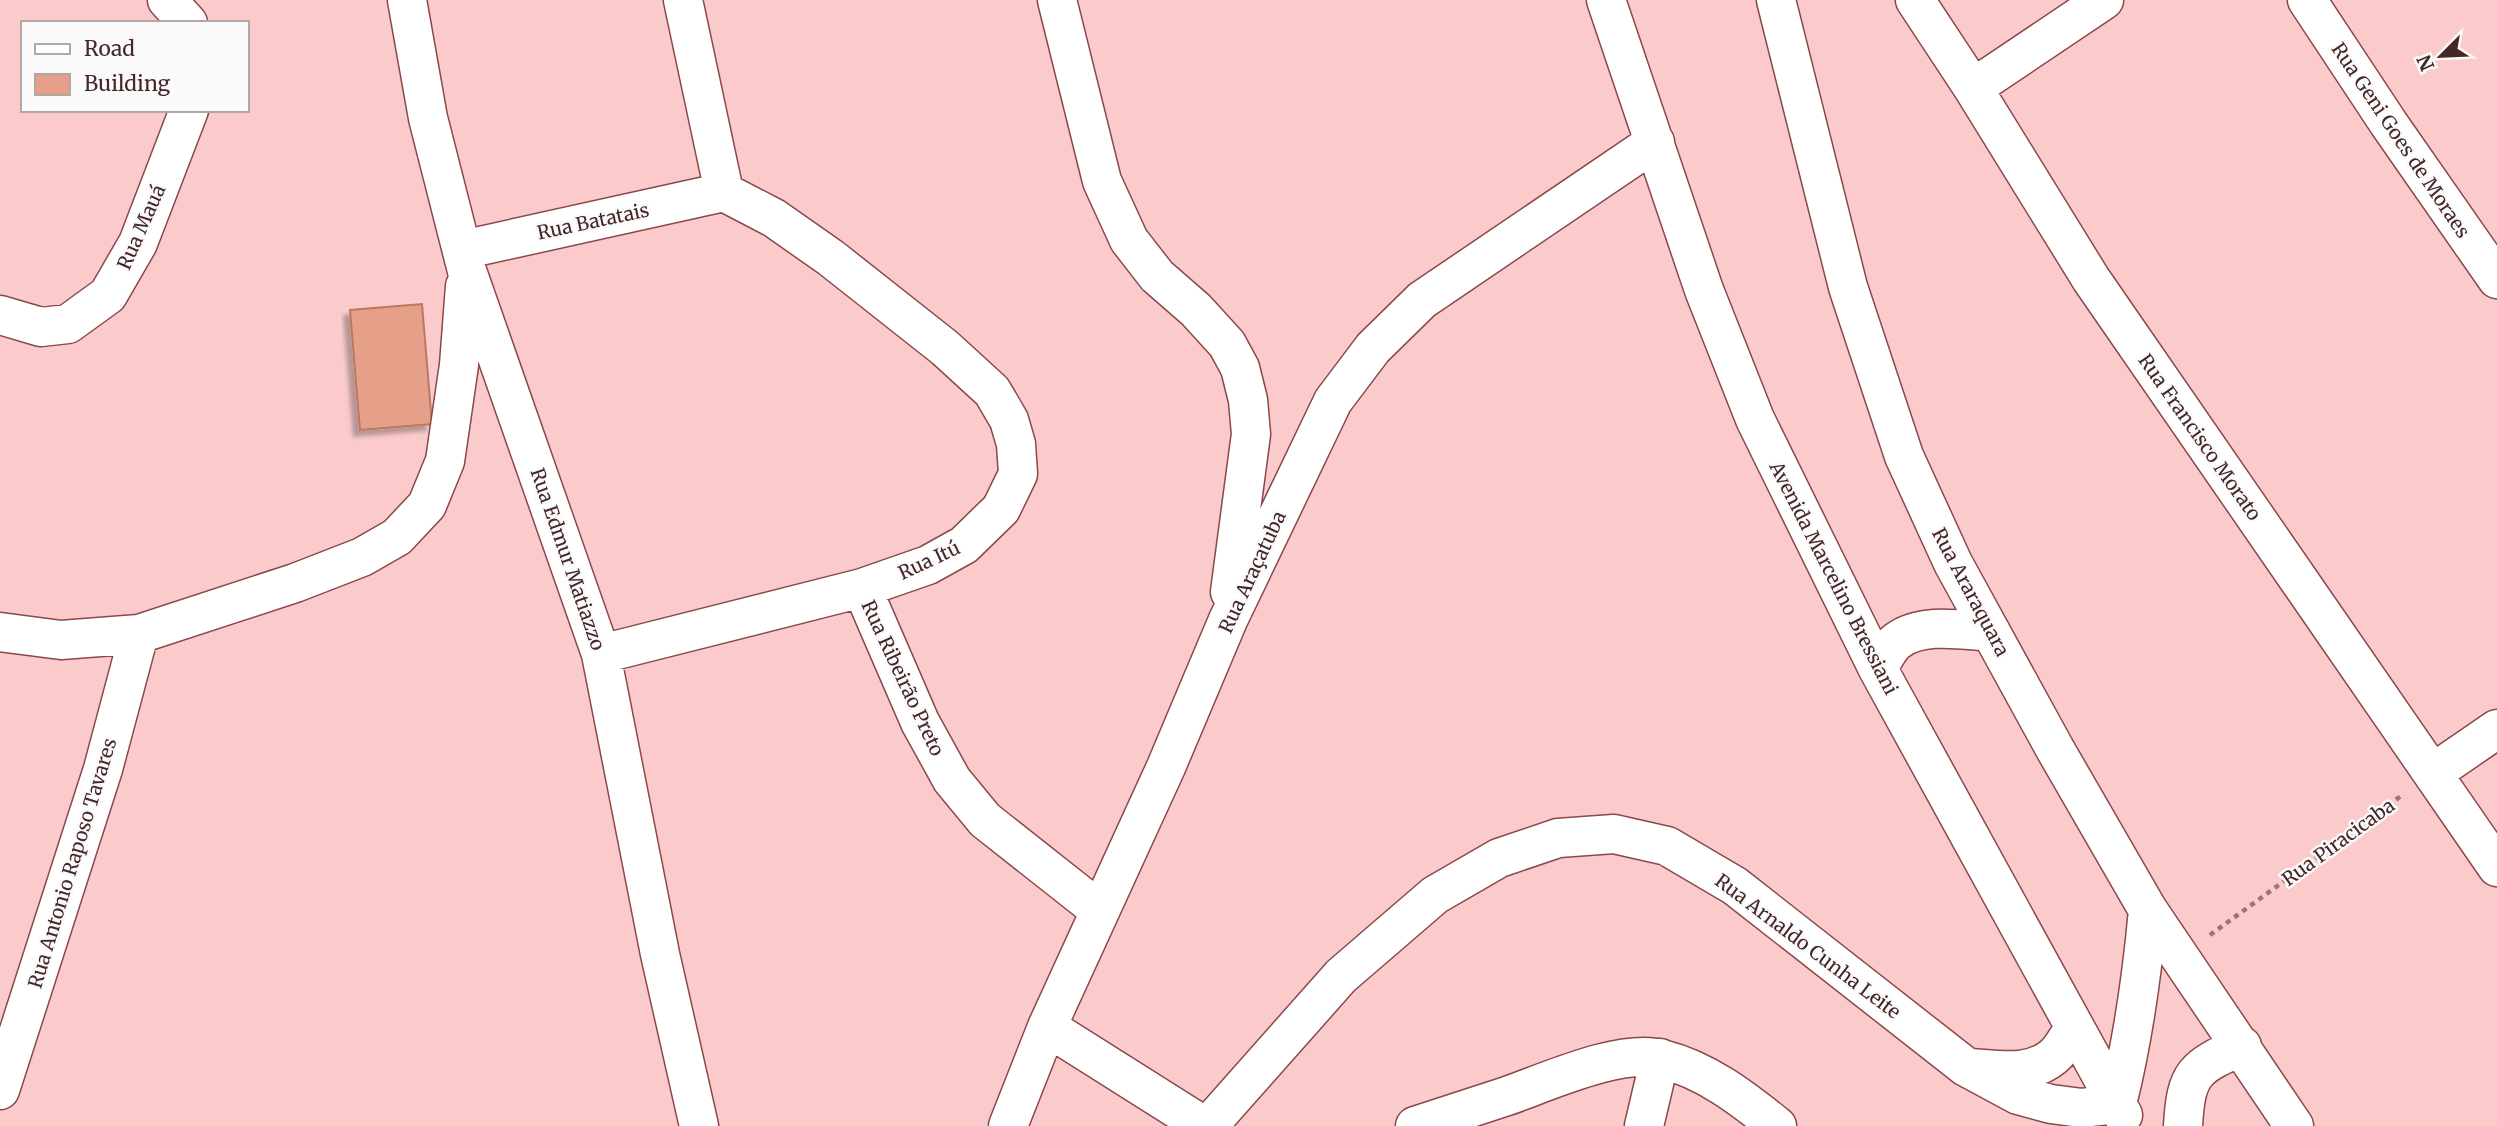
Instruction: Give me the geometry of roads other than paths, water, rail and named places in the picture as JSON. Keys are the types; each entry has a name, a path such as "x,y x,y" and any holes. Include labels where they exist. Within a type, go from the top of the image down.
{"street":[{"path":"167,0 186,21"},
{"name":"Rua Edmur Matiazzo","path":"407,0 428,118 464,260 601,654 660,954 699,1126"},
{"path":"683,0 724,192"},
{"path":"1057,0 1102,181 1129,240 1157,276 1196,310 1227,344 1240,368 1248,400 1251,435 1231,572 1228,620"},
{"name":"Avenida Marcelino Bressiani","path":"1606,0 1704,290 1755,419 1878,669 2123,1115"},
{"name":"Rua Araraquara","path":"1776,0 1848,287 1903,456 1953,564 2054,748 2148,910 2294,1126"},
{"name":"Rua Francisco Morato","path":"1915,0 1973,88 2091,279 2497,867"},
{"path":"1973,88 2104,0"},
{"name":"Rua Geni Goes de Moraes","path":"2313,2 2389,124 2497,279"},
{"name":"Rua Mauá","path":"0,315 41,327 68,324 108,296 138,243 188,112"},
{"name":"Rua Araçatuba","path":"1008,1126 1047,1027 1166,767 1228,620 1333,401 1373,348 1423,300 1655,142"},
{"name":"Rua Batatais","path":"464,260 724,192"},
{"name":"Rua Itú","path":"601,654 862,588 928,565 964,545 1001,509 1017,474 1016,444 1009,420 992,391 945,348 831,258 774,218 724,192"},
{"path":"0,632 61,640 139,634 362,558 397,537 427,505 445,461 459,365 464,260"},
{"name":"Rua Ribeirão Preto","path":"862,588 920,722 952,780 985,820 1099,911"},
{"path":"1878,669 1896,641 1921,630 1991,632"},
{"name":"Rua Antonio Raposo Tavares","path":"0,1090 103,769 139,634"},
{"path":"2433,773 2497,729"},
{"name":"Rua Arnaldo Cunha Leite","path":"1206,1126 1341,976 1435,895 1499,858 1558,838 1614,834 1667,846 1735,886 1966,1068 2018,1095 2052,1104 2123,1115"},
{"path":"2123,1115 2140,995 2148,910"},
{"path":"1047,1027 1206,1126"},
{"path":"1966,1068 2014,1071 2039,1066 2056,1055 2074,1028"},
{"path":"2183,1126 2185,1097 2193,1076 2210,1060 2242,1046"},
{"path":"1415,1126 1597,1065 1632,1057 1660,1058 1700,1073 1744,1100 1777,1126"},
{"path":"1644,1126 1660,1058"}]}
